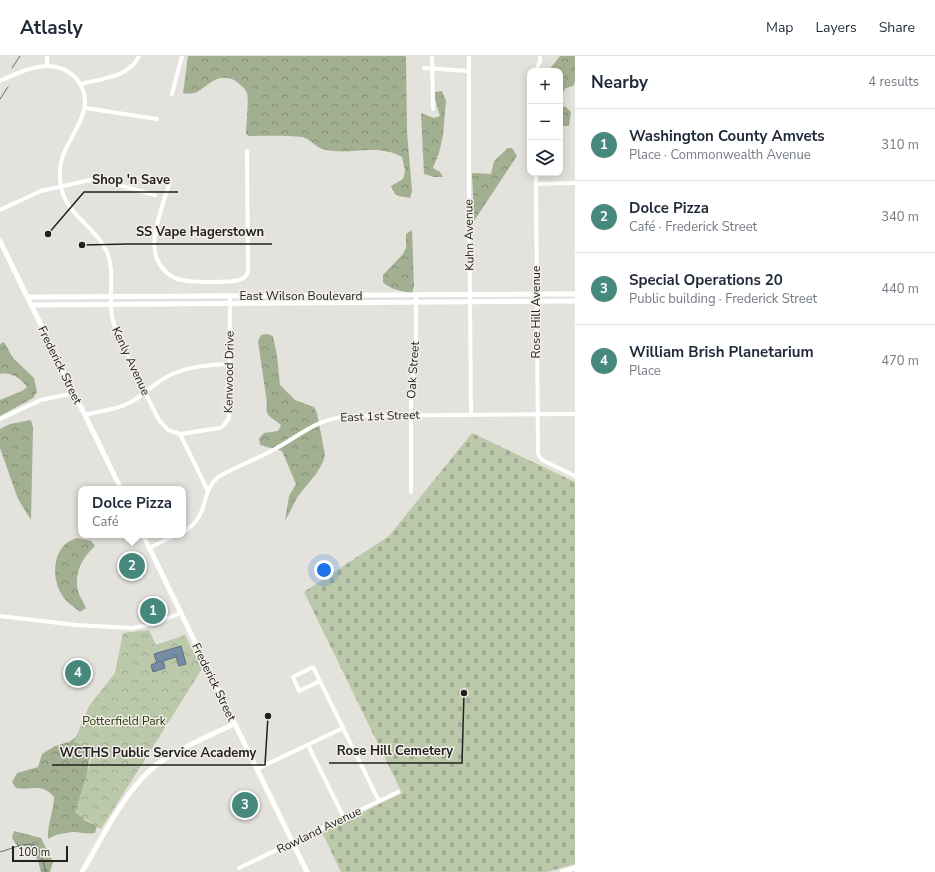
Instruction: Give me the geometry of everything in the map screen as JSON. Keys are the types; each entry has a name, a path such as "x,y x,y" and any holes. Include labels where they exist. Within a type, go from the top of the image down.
{"main road":[{"name":"Frederick Street","path":"0,241 120,486"},
{"name":"East Wilson Boulevard","path":"28,297 575,294"},
{"path":"53,305 57,301 75,301 77,297"},
{"name":"East Wilson Boulevard","path":"31,305 575,301"},
{"name":"Frederick Street","path":"144,538 307,872"},
{"path":"82,872 126,798 149,771 169,757 234,724"},
{"path":"562,872 575,868"}],"street":[{"path":"47,56 47,64"},
{"path":"80,84 124,72 135,64 139,56"},
{"path":"172,94 182,56"},
{"path":"432,56 433,109"},
{"name":"Kuhn Avenue","path":"469,56 471,414"},
{"path":"537,68 540,56"},
{"path":"0,81 32,66 54,64 72,73 80,84 83,92 85,108 157,120"},
{"path":"424,68 469,71"},
{"name":"Kenly Avenue","path":"85,108 80,122 64,153 60,169 61,186 69,206 96,235 107,254 111,270 111,304 113,322 158,420 168,430 180,434"},
{"path":"170,181 153,242 158,263 169,274 182,281 240,280 246,276 248,272 247,151"},
{"name":"Rose Hill Avenue","path":"536,176 537,451 542,460 575,476"},
{"path":"0,210 41,191 90,180 126,186 155,195"},
{"path":"536,184 575,182"},
{"name":"Oak Street","path":"411,492 411,415 412,378 416,336 416,295"},
{"name":"Kenwood Drive","path":"180,434 220,428 227,422 230,413 230,296"},
{"path":"85,415 123,406 136,399 166,377 184,369 204,365 230,364"},
{"path":"0,420 41,400 74,393"},
{"name":"East 1st Street","path":"186,530 193,525 200,516 211,484 218,477 276,448 325,420 350,416 575,414"},
{"path":"180,434 208,491"},
{"path":"149,548 170,538"},
{"path":"0,616 76,625 132,628 161,621 181,613"},
{"path":"320,681 299,691 292,677 314,667 379,801"},
{"path":"257,769 343,728"},
{"path":"308,745 344,818"},
{"name":"Rowland Avenue","path":"239,868 398,792"}],"green space":[{"path":"188,56 406,56 407,132 412,191 410,198 396,195 391,186 403,179 405,171 402,157 393,153 374,150 326,150 320,148 308,139 301,137 249,136 246,134 248,96 243,87 236,81 229,78 221,78 213,81 199,91 188,94 183,93"},
{"path":"560,56 575,56 575,82 573,86 566,88 563,92 563,68 550,68"},
{"path":"442,91 446,101 443,135 439,153 433,168 440,172 443,177 434,177 424,174 421,113 434,118 440,116 435,99 435,92"},
{"path":"563,106 566,107 571,112 569,126 563,126"},
{"path":"508,148 512,148 517,156 474,221 472,173 491,174 494,161"},
{"path":"412,230 414,286 412,293 389,287 383,282 383,275 403,254 406,248 406,234"},
{"path":"267,334 273,336 280,385 295,400 314,407 317,413 325,455 316,474 298,496 285,521 289,496 296,484 282,451 260,445 259,438 264,433 278,431 281,425 268,414 266,408 267,403 258,341 261,335"},
{"path":"4,342 13,358 34,378 37,392 33,398 0,416 0,400 22,391 27,387 15,376 0,374 0,344"},
{"path":"31,420 33,427 31,520 18,499 0,448 0,429 10,424"},
{"path":"472,433 575,482 575,864 547,872 341,872 322,832 402,793 304,592 389,536"},
{"path":"77,538 91,541 95,546 82,562 78,574 77,587 86,608 80,612 62,595 58,587 55,570 56,562 63,547 69,541"},
{"name":"Potterfield Park","path":"149,630 156,645 185,635 202,669 101,829 75,813 94,750 74,742 89,706 115,673 123,633"},
{"path":"92,725 95,738 88,765 84,820 97,826 95,833 69,832 48,839 54,797 49,792 40,788 16,788 12,782 17,773 38,767 42,754 55,746 69,742"},
{"path":"14,831 41,838 53,862 50,872 41,872 33,851 27,849 20,850 12,838"}],"water":[{"path":"181,646 186,664 179,666 176,657 163,661 165,668 153,672 151,665 157,663 154,654"}],"waterway":[{"path":"12,68 20,56"},
{"path":"0,99 8,87"},
{"path":"0,852 26,844 35,845 40,852 46,872"}],"place":[{"name":"Shop 'n Save","path":"48,234"},
{"name":"SS Vape Hagerstown","path":"82,245"},
{"name":"Dolce Pizza","path":"132,566"},
{"name":"Washington County Amvets","path":"153,611"},
{"name":"William Brish Planetarium","path":"78,673"},
{"name":"Rose Hill Cemetery","path":"464,693"},
{"name":"WCTHS Public Service Academy","path":"268,716"},
{"name":"Special Operations 20","path":"245,805"}]}
